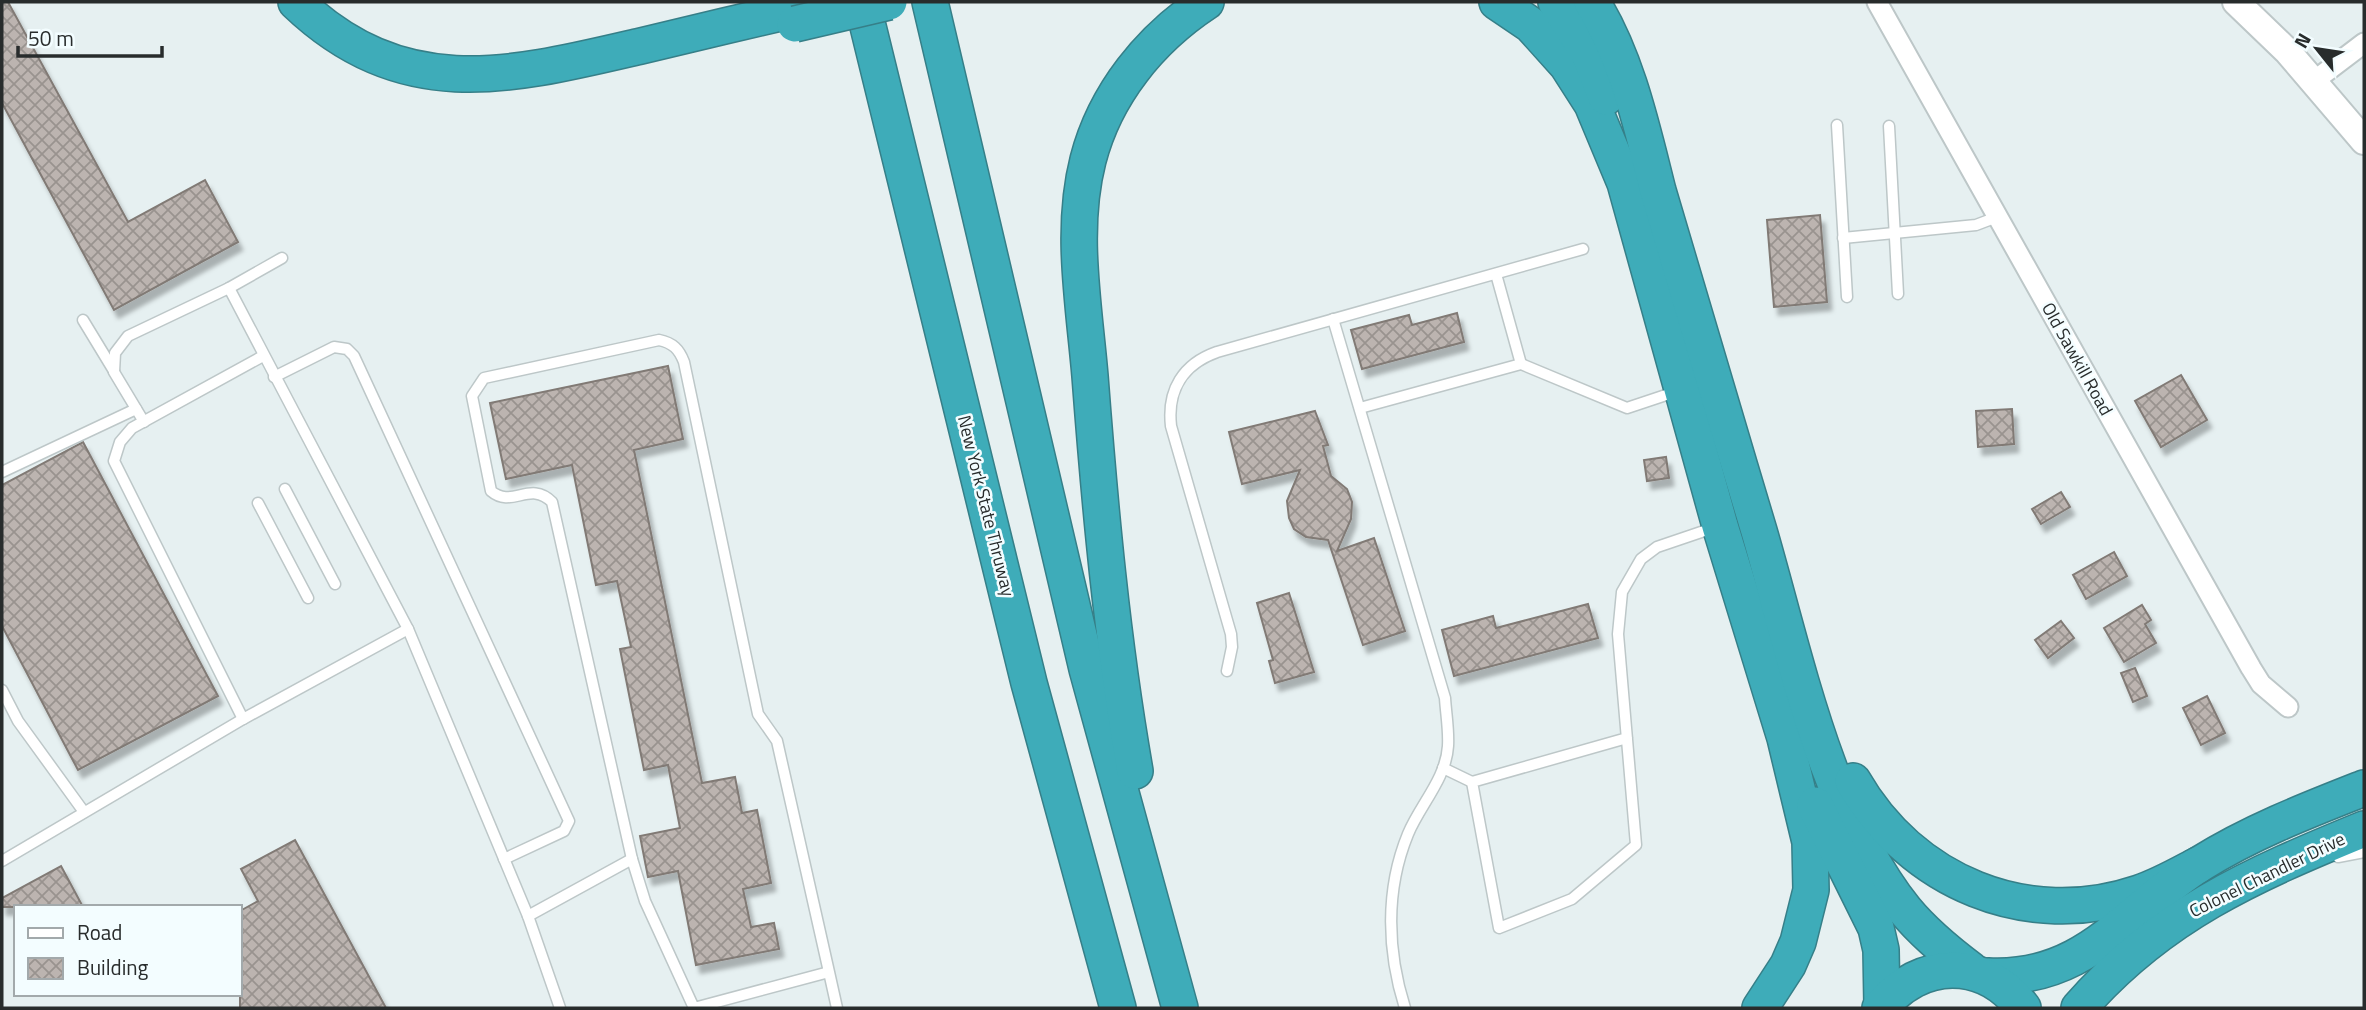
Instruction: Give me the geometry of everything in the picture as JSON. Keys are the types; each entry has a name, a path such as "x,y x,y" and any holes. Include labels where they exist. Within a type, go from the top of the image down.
{"highway":[{"path":"275,2 298,24 344,56 395,78 452,90 498,90 540,84 793,17 828,2"},
{"path":"296,2 329,29 374,54 426,71 478,76 537,70 793,17 889,2"},
{"path":"856,2 881,77"},
{"name":"New York State Thruway","path":"862,2 1029,683 1118,1008"},
{"path":"930,2 1087,669 1180,1008"},
{"path":"1169,975 1127,728 1111,607 1079,230 1088,159 1114,97 1156,41 1206,2"},
{"path":"1497,2 1531,25 1567,65 1592,104 1625,183 1720,526 1785,738 1810,842 1811,890 1798,942 1788,965 1760,1008"},
{"path":"1556,2 1583,41 1600,77 1619,136 1625,183"},
{"path":"1580,2 1608,44 1628,87"},
{"path":"1592,2 1612,42 1643,127 1658,191 1796,657 1836,782 1872,861 1888,887 1921,929 2023,1008"},
{"path":"1796,657 1844,762 1872,811 1911,853 1949,879 1968,888 2013,901 2087,904 2139,893 2198,866"},
{"path":"1785,738 1839,858 1877,928 1881,950 1881,1007"},
{"name":"Colonel Chandler Drive","path":"2079,1008 2124,960 2153,936 2183,915 2250,879 2281,850 2364,788"},
{"name":"Colonel Chandler Drive","path":"1881,1007 1900,988 1922,976 1947,970 2002,977 2049,967 2092,950 2198,866 2281,850 2364,829"}],"street":[{"name":"Old Sawkill Road","path":"1877,2 2250,668 2261,684 2288,707"},
{"path":"2236,2 2314,81 2364,141"},
{"path":"2314,81 2364,43"}],"lane":[{"path":"1837,125 1847,297"},
{"path":"1889,126 1898,294"},
{"path":"1843,238 1976,225 1997,217"},
{"path":"1227,671 1232,647 1231,634 1171,426 1172,395 1188,367 1202,357 1584,249"},
{"path":"114,372 116,353 128,337 229,288 282,258"},
{"path":"1496,274 1521,364"},
{"path":"229,288 408,629 528,916 560,1008"},
{"path":"1334,319 1445,698 1448,747 1443,768 1409,833 1391,899 1391,938 1405,1008"},
{"path":"83,320 144,422"},
{"path":"829,972 694,1008 645,901 632,859 552,502 544,494 533,492 498,497 491,491 472,396 484,378 659,340 669,342 679,350 684,362 758,714 777,741 829,972 837,1008"},
{"path":"274,377 334,347 347,349 354,356 569,821 564,831 504,859"},
{"path":"243,719 114,461 120,442 132,428 263,356"},
{"path":"1360,408 1521,364 1627,408 1683,389"},
{"path":"2,472 136,409"},
{"path":"285,489 335,584"},
{"path":"258,503 308,598"},
{"path":"1472,782 1499,928 1572,899 1636,845 1618,634 1622,592 1641,559 1657,547 1720,526"},
{"path":"2,861 243,719 408,629"},
{"path":"2,690 18,721 84,813"},
{"path":"1443,768 1472,782 1627,738"},
{"path":"2327,859 2364,852"},
{"path":"528,916 632,859"}],"building":[{"path":"2,2 8,2 128,222 205,180 238,242 114,310 2,103"},
{"path":"1820,215 1827,302 1774,307 1767,220"},
{"path":"1457,313 1464,342 1362,369 1351,330 1409,315 1412,325"},
{"path":"668,366 683,439 634,450 702,783 735,777 742,813 757,810 771,883 743,889 751,927 774,923 779,949 696,965 678,871 648,877 640,836 680,828 668,765 644,770 620,649 631,647 617,581 596,585 572,465 506,479 490,403"},
{"path":"2181,375 2207,420 2161,447 2135,401"},
{"path":"2012,409 2014,444 1978,447 1976,411"},
{"path":"1315,411 1328,445 1323,446 1331,476 1347,489 1352,502 1351,519 1337,551 1374,538 1405,631 1363,645 1328,540 1306,537 1294,529 1289,518 1287,501 1300,470 1242,484 1229,432"},
{"path":"83,442 218,696 78,770 2,626 2,485"},
{"path":"1666,457 1669,478 1647,481 1644,460"},
{"path":"2061,492 2070,507 2041,524 2032,509"},
{"path":"2114,552 2127,576 2086,599 2073,575"},
{"path":"1289,593 1314,672 1275,683 1269,661 1273,660 1257,603"},
{"path":"1588,604 1598,638 1454,676 1442,630 1493,616 1496,628"},
{"path":"2142,605 2151,620 2145,624 2156,643 2124,662 2104,628"},
{"path":"2061,621 2074,638 2048,658 2035,640"},
{"path":"2135,668 2147,696 2133,702 2121,673"},
{"path":"2207,696 2225,733 2201,745 2183,708"},
{"path":"295,840 386,1008 240,1008 242,910 258,901 241,869"},
{"path":"61,866 82,905 2,907 2,898"}]}
